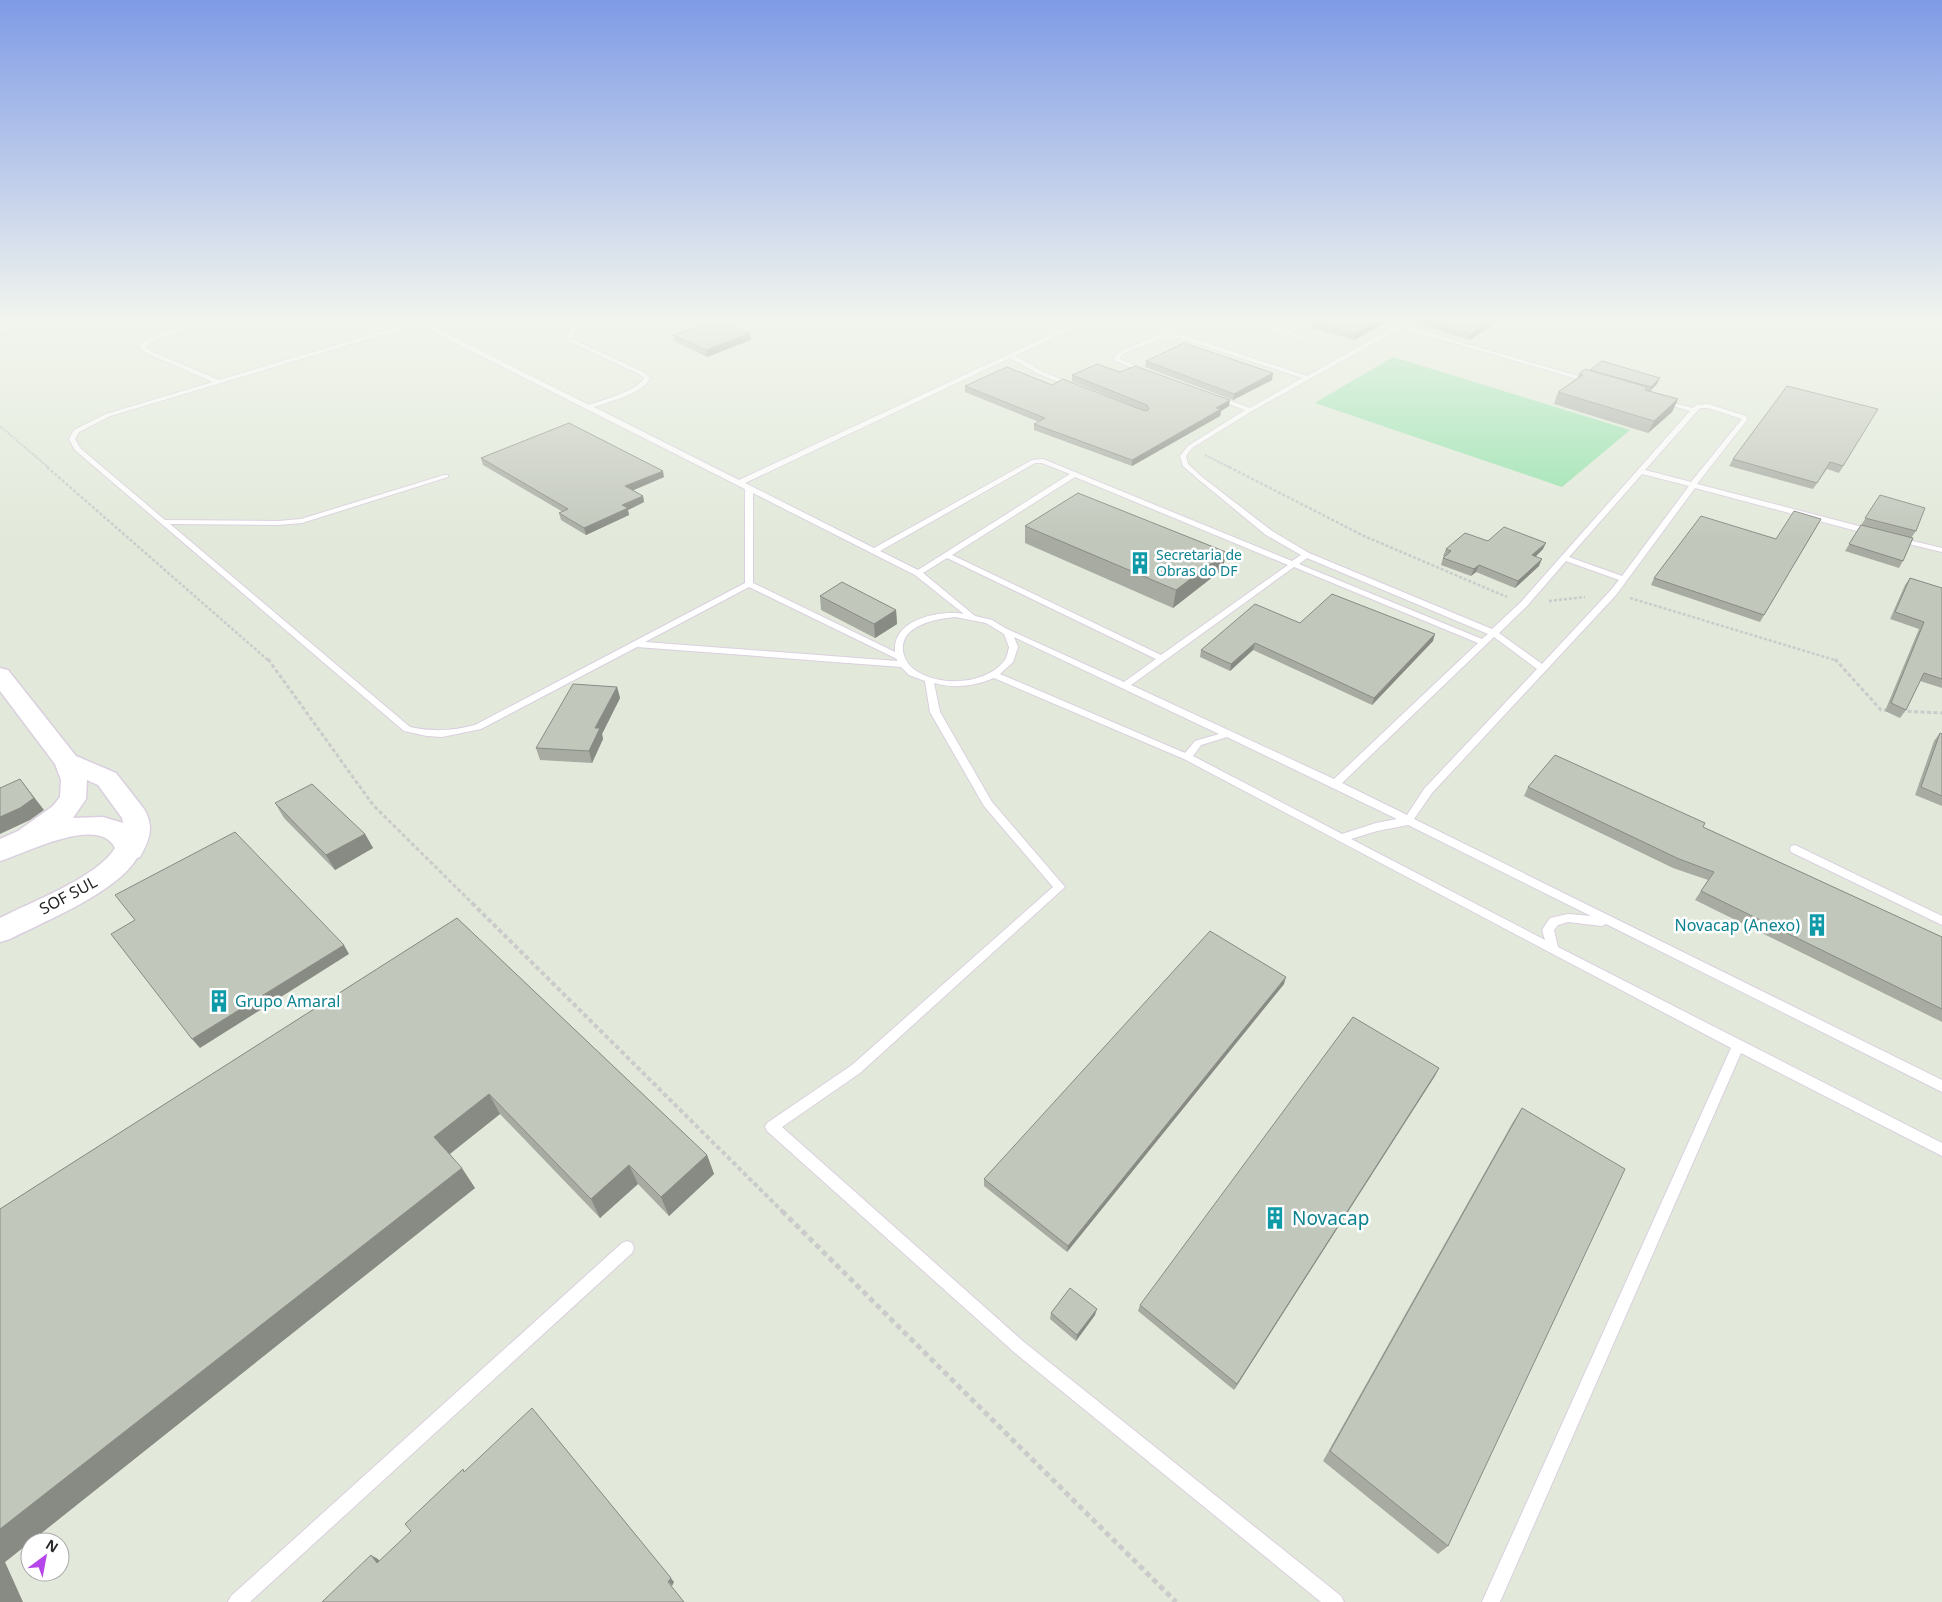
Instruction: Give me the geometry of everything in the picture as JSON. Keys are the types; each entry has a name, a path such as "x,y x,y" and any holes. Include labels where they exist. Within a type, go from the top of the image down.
{"street":[{"path":"0,675 67,762 74,780 73,799 62,813 28,838 0,851"},
{"path":"67,762 107,779 124,800 135,816 138,833 130,850"},
{"path":"28,838 91,825 108,827 119,831 126,839 130,850"},
{"name":"SOF SUL","path":"0,931 98,881 113,869 130,850"}],"lane":[{"path":"190,391 108,415 76,431 72,439 77,449 406,729 426,734 447,735 478,727 749,584"},
{"path":"555,391 918,573 971,616"},
{"path":"589,408 631,391"},
{"path":"739,483 937,391"},
{"path":"1284,391 1190,447 1183,456 1185,465 1269,533 1306,555 1494,634 1541,668"},
{"path":"1214,397 1250,410"},
{"path":"1656,399 1693,410"},
{"path":"1335,784 1524,604 1693,410 1702,405 1742,416 1745,419 1693,485 1613,593 1541,668 1428,792 1408,821 1376,827 1341,838"},
{"path":"875,551 1034,461 1043,461 1484,643"},
{"path":"1640,472 1875,533"},
{"path":"918,573 1075,474"},
{"path":"163,522 278,523 302,521 446,476"},
{"path":"749,488 749,584"},
{"path":"1894,538 1942,550"},
{"path":"947,555 1162,658"},
{"path":"1124,686 1306,555"},
{"path":"1564,558 1624,579"},
{"path":"749,584 900,660 913,673 929,680 963,684 980,681 995,675 1008,666 1014,653 1013,641 1005,630"},
{"path":"900,660 897,646 901,636 917,624 938,616 955,614 990,621 1005,630 1335,784 1942,1086"},
{"path":"635,644 900,660"},
{"path":"995,675 1187,756 1942,1150"},
{"path":"929,680 934,712 988,804 1060,887 856,1069 772,1127 1019,1347 1335,1602"},
{"path":"1187,756 1198,743 1228,734"},
{"path":"1795,849 1942,921"},
{"path":"1553,948 1548,930 1554,921 1568,918 1611,922"},
{"path":"1491,1602 1738,1045"},
{"path":"237,1602 627,1248"}],"path":[{"path":"0,426 268,658 373,804 1176,1602"},
{"path":"1199,452 1364,536 1524,604 1613,593 1838,660 1881,710 1890,710"},
{"path":"1898,711 1942,713"}],"green space":[{"path":"1336,391 1503,391 1630,430 1562,487 1315,403"}],"building":[{"path":"977,391 1093,391 1142,410 1147,411 1149,409 1147,405 1111,391 1204,391 1230,400 1216,408 1221,409 1132,460 1034,424 1045,418"},
{"path":"1225,391 1240,391 1234,394"},
{"path":"1648,391 1678,399 1654,421 1558,392"},
{"path":"1783,391 1806,391 1878,409 1843,466 1830,462 1817,483 1733,459"},
{"path":"569,423 663,471 625,486 643,496 622,505 628,508 584,528 559,513 568,509 481,458"},
{"name":"Secretaria de Obras do DF","path":"1078,493 1226,552 1176,590 1025,526"},
{"path":"1880,495 1925,508 1916,531 1865,518"},
{"path":"1794,511 1821,519 1764,615 1654,578 1701,516 1776,539"},
{"path":"1861,525 1913,538 1903,561 1849,544"},
{"path":"1504,527 1546,543 1532,555 1542,559 1518,581 1479,565 1474,569 1443,558 1451,551 1446,549 1465,533 1488,541"},
{"path":"1910,578 1942,588 1942,679 1924,673 1906,710 1891,703 1924,622 1895,612"},
{"path":"842,582 896,610 874,624 820,596"},
{"path":"1332,594 1435,634 1374,698 1255,643 1231,664 1201,650 1255,604 1300,623"},
{"path":"573,684 617,687 595,728 600,728 589,751 536,748"},
{"path":"1940,733 1942,734 1942,796 1921,787"},
{"path":"1555,755 1705,823 1703,827 1942,937 1942,1009 1701,891 1714,872 1679,859 1528,787"},
{"path":"20,779 34,798 20,808 0,817 0,788"},
{"path":"312,784 365,834 326,855 275,803"},
{"name":"Grupo Amaral","path":"235,832 344,945 192,1039 111,934 135,920 115,895"},
{"path":"457,918 707,1155 661,1197 629,1165 591,1199 489,1094 434,1137 462,1168 0,1529 0,1209"},
{"path":"1210,931 1286,977 1068,1246 984,1179"},
{"name":"Novacap","path":"1353,1017 1439,1068 1237,1384 1140,1305"},
{"path":"1522,1108 1625,1169 1448,1546 1330,1451"},
{"path":"1070,1288 1097,1309 1077,1335 1051,1313"},
{"path":"532,1408 671,1578 668,1582 684,1602 322,1602 371,1555 377,1563 411,1531 405,1524"}],"place":[{"name":"Secretaria de Obras do DF","path":"1140,563"},
{"name":"Novacap (Anexo)","path":"1817,925"},
{"name":"Grupo Amaral","path":"219,1001"},
{"name":"Novacap","path":"1275,1218"}]}
